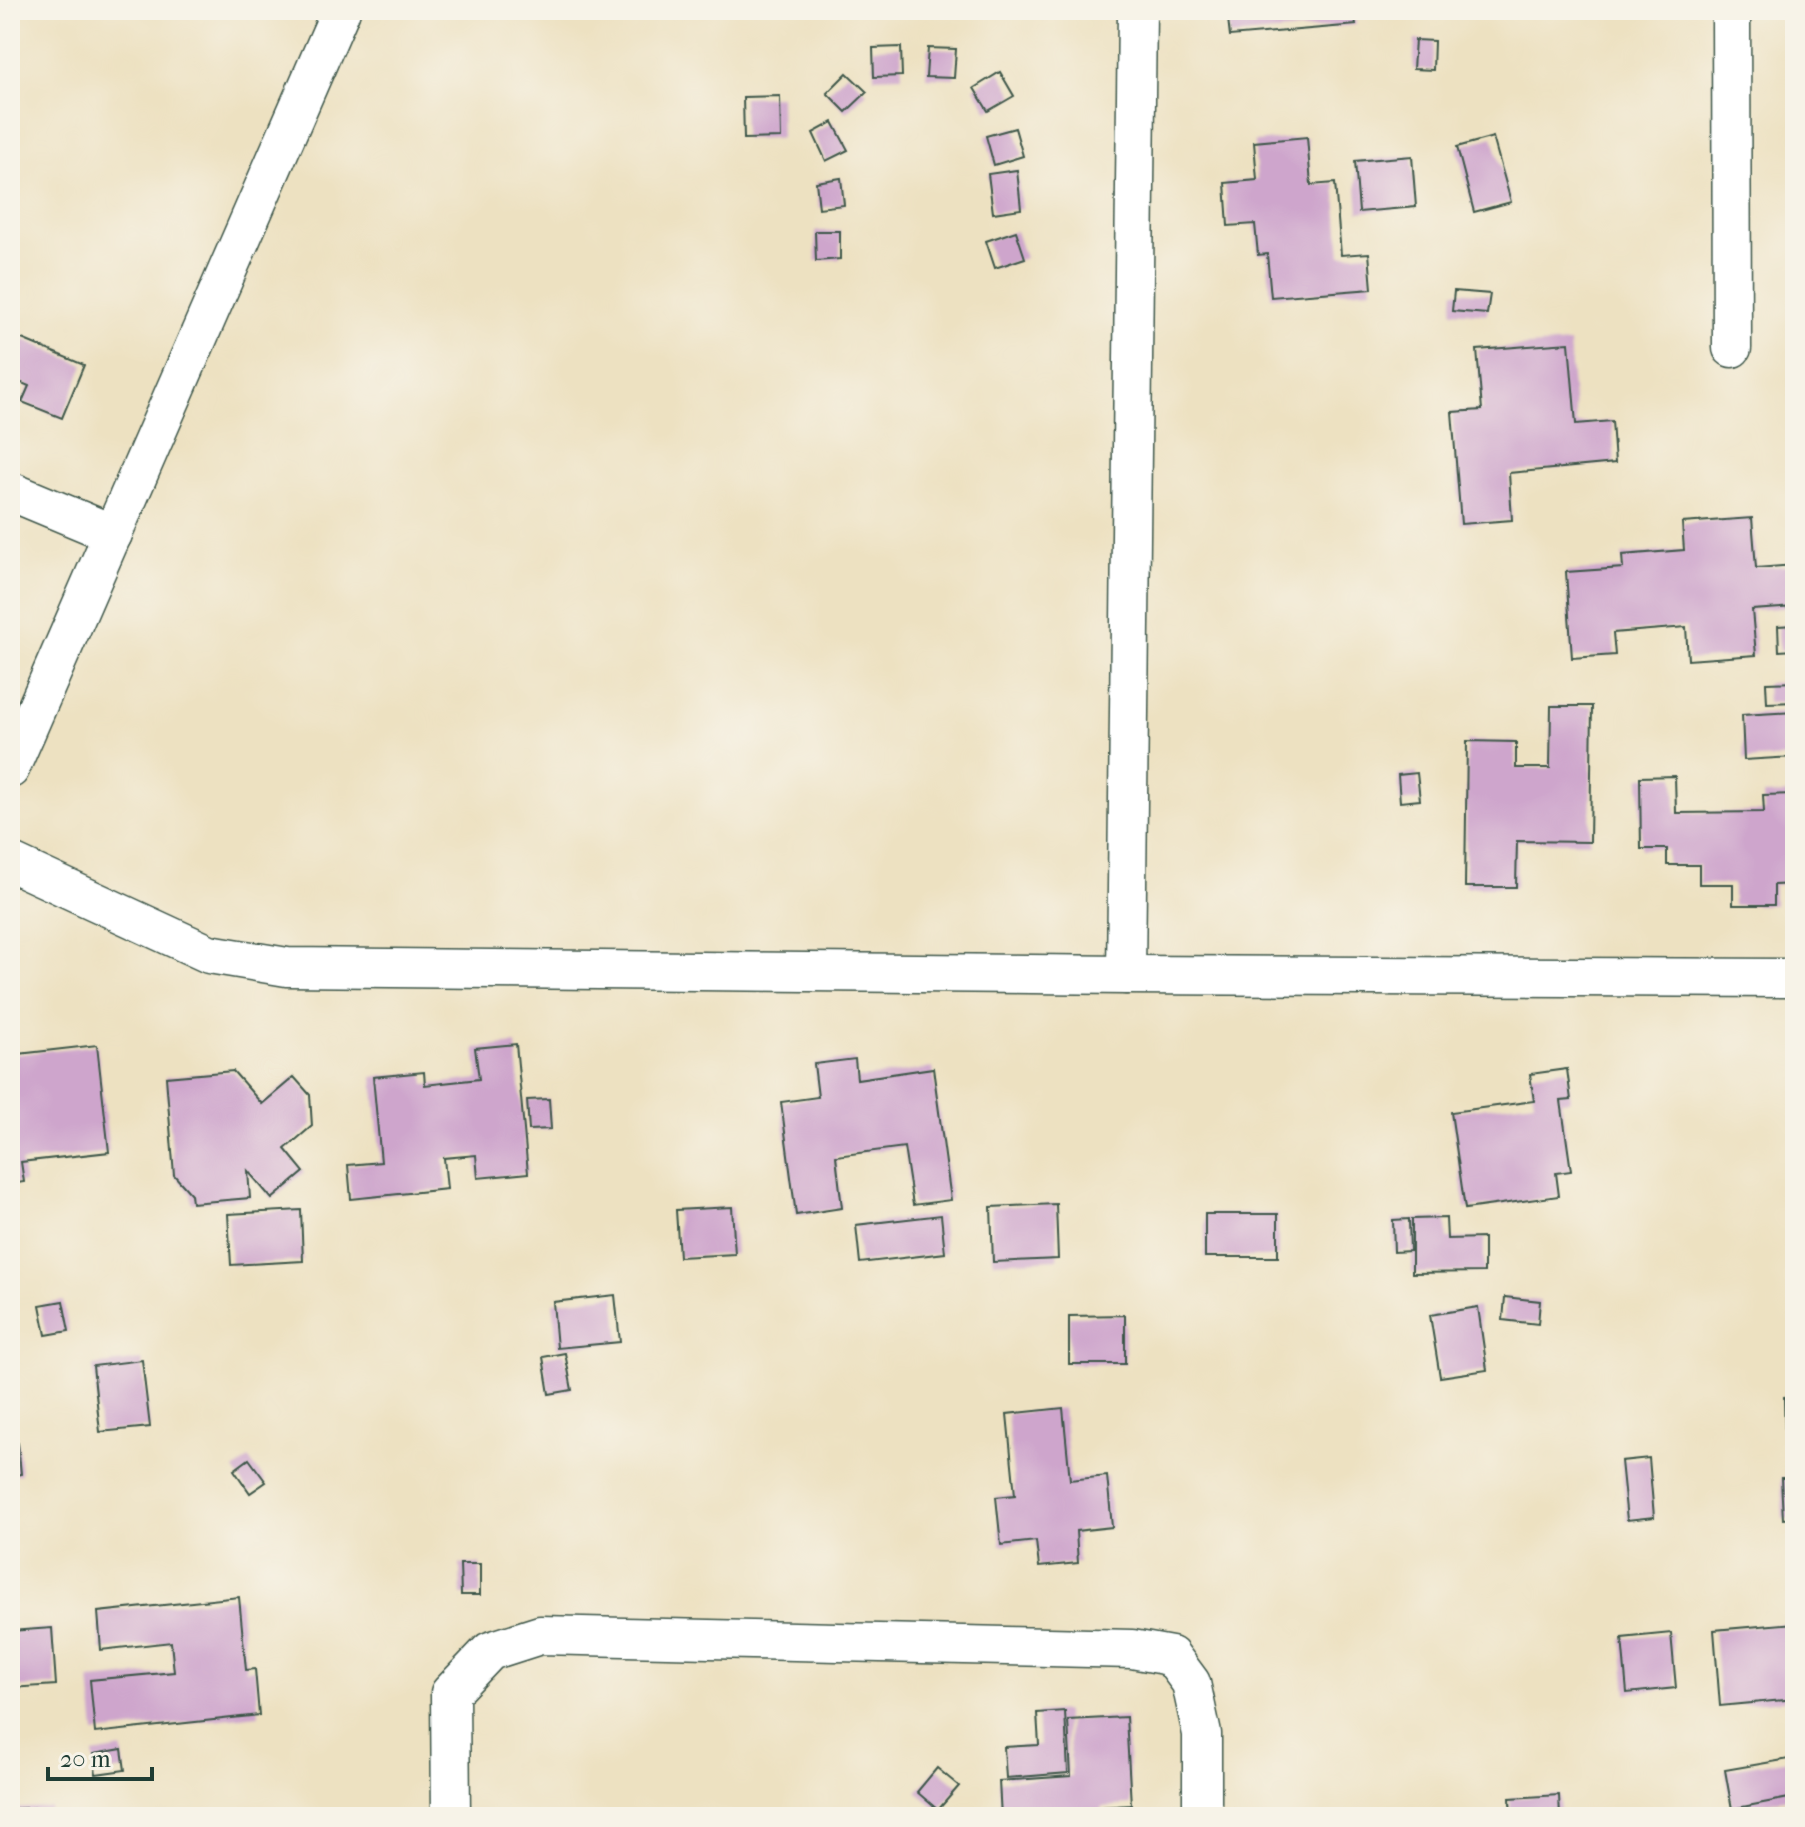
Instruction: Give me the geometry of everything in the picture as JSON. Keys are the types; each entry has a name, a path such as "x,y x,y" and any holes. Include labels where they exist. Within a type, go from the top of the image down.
{"street":[{"path":"1126,975 1137,10"},
{"path":"1731,10 1732,348"},
{"path":"10,769 113,534 329,15"},
{"path":"10,491 113,534"},
{"path":"10,862 209,954 287,967 1795,978"},
{"path":"451,1817 450,1693 490,1651 540,1635 1132,1649 1171,1656 1191,1683 1202,1734 1202,1817"}],"building":[{"path":"1227,10 1391,10 1391,15 1355,18 1356,25 1230,36"},
{"path":"1415,40 1434,41 1433,70 1413,69"},
{"path":"901,47 902,76 874,77 873,48"},
{"path":"928,48 956,49 954,78 926,77"},
{"path":"1000,72 1014,96 988,111 974,88"},
{"path":"847,73 867,92 846,112 827,93"},
{"path":"780,96 781,138 744,139 743,97"},
{"path":"833,122 848,150 826,161 813,133"},
{"path":"1015,128 1023,156 994,165 986,136"},
{"path":"1307,137 1311,185 1335,183 1341,255 1369,253 1372,289 1271,297 1267,254 1258,255 1255,224 1228,226 1225,183 1257,180 1254,142"},
{"path":"1493,137 1511,202 1474,212 1457,147"},
{"path":"1412,156 1416,207 1359,212 1355,161"},
{"path":"1017,170 1021,209 993,213 988,174"},
{"path":"841,178 844,205 819,208 816,182"},
{"path":"815,231 840,231 840,259 816,261"},
{"path":"1016,231 1025,258 995,268 986,241"},
{"path":"1454,291 1490,294 1487,314 1452,311"},
{"path":"10,334 84,365 62,418 22,402 29,386 10,378"},
{"path":"1569,343 1576,424 1612,421 1615,463 1509,473 1512,520 1461,524 1452,412 1482,410 1477,350"},
{"path":"1752,518 1756,568 1795,565 1795,607 1752,610 1756,655 1688,660 1686,627 1613,633 1615,655 1572,658 1566,572 1623,568 1622,555 1684,550 1682,523"},
{"path":"1795,625 1795,650 1779,651 1778,626"},
{"path":"1795,682 1795,702 1767,703 1766,683"},
{"path":"1551,706 1592,706 1590,842 1517,841 1516,887 1465,887 1467,741 1516,742 1516,768 1550,768"},
{"path":"1795,712 1795,757 1744,760 1742,715"},
{"path":"1417,773 1420,800 1400,802 1398,775"},
{"path":"1675,776 1676,813 1764,812 1763,795 1795,794 1795,884 1774,885 1774,905 1733,905 1733,884 1699,884 1699,865 1667,865 1667,849 1641,849 1640,777"},
{"path":"516,1044 528,1173 478,1178 476,1155 444,1158 447,1189 351,1199 348,1165 381,1162 373,1077 424,1072 425,1085 479,1079 475,1048"},
{"path":"97,1045 109,1152 21,1162 24,1182 10,1184 10,1055"},
{"path":"855,1059 857,1079 933,1068 951,1200 913,1205 904,1147 836,1156 842,1208 796,1215 781,1102 818,1097 814,1064"},
{"path":"1567,1069 1571,1100 1561,1101 1571,1171 1556,1173 1559,1196 1465,1209 1451,1112 1534,1101 1530,1074"},
{"path":"233,1071 262,1104 294,1077 310,1095 312,1126 285,1149 304,1172 272,1199 248,1171 250,1198 192,1203 191,1194 174,1175 166,1077"},
{"path":"549,1099 551,1129 529,1130 527,1100"},
{"path":"1056,1204 1058,1259 993,1262 991,1207"},
{"path":"732,1207 735,1254 679,1257 676,1210"},
{"path":"301,1210 303,1261 231,1265 228,1214"},
{"path":"1205,1214 1278,1214 1278,1257 1205,1257"},
{"path":"941,1215 945,1253 860,1263 856,1225"},
{"path":"1446,1218 1447,1239 1484,1238 1484,1272 1412,1273 1412,1219"},
{"path":"1409,1219 1410,1251 1394,1252 1393,1220"},
{"path":"615,1295 620,1342 557,1348 553,1302"},
{"path":"1505,1297 1540,1301 1538,1324 1503,1320"},
{"path":"63,1301 69,1331 46,1335 40,1305"},
{"path":"1478,1307 1487,1370 1440,1377 1430,1315"},
{"path":"1125,1315 1125,1364 1069,1364 1069,1316"},
{"path":"565,1353 572,1390 549,1394 543,1357"},
{"path":"142,1360 150,1427 100,1432 93,1366"},
{"path":"1795,1396 1795,1518 1783,1519 1781,1478 1786,1478 1784,1397"},
{"path":"1063,1408 1070,1480 1107,1476 1112,1527 1076,1531 1078,1563 1039,1567 1036,1541 1001,1545 996,1497 1015,1495 1007,1414"},
{"path":"18,1443 21,1474 10,1476 10,1444"},
{"path":"1649,1458 1654,1517 1627,1520 1621,1461"},
{"path":"249,1459 266,1482 250,1493 234,1470"},
{"path":"460,1564 480,1564 480,1595 461,1595"},
{"path":"239,1597 246,1670 255,1669 259,1715 95,1733 90,1680 174,1672 171,1642 101,1650 98,1612"},
{"path":"1795,1623 1795,1699 1720,1706 1714,1630"},
{"path":"52,1628 56,1685 10,1688 10,1631"},
{"path":"1671,1633 1676,1688 1627,1693 1622,1638"},
{"path":"1065,1711 1068,1773 1006,1778 1004,1747 1039,1745 1037,1713"},
{"path":"1126,1717 1131,1805 1101,1807 1102,1817 1001,1817 999,1781 1071,1776 1068,1720"},
{"path":"122,1749 125,1770 96,1774 93,1754"},
{"path":"1795,1758 1795,1817 1792,1817 1789,1798 1732,1809 1725,1770"},
{"path":"937,1768 959,1786 938,1810 917,1792"},
{"path":"1559,1795 1560,1817 1511,1817 1510,1798"},
{"path":"50,1807 50,1817 10,1817 10,1809"}]}
